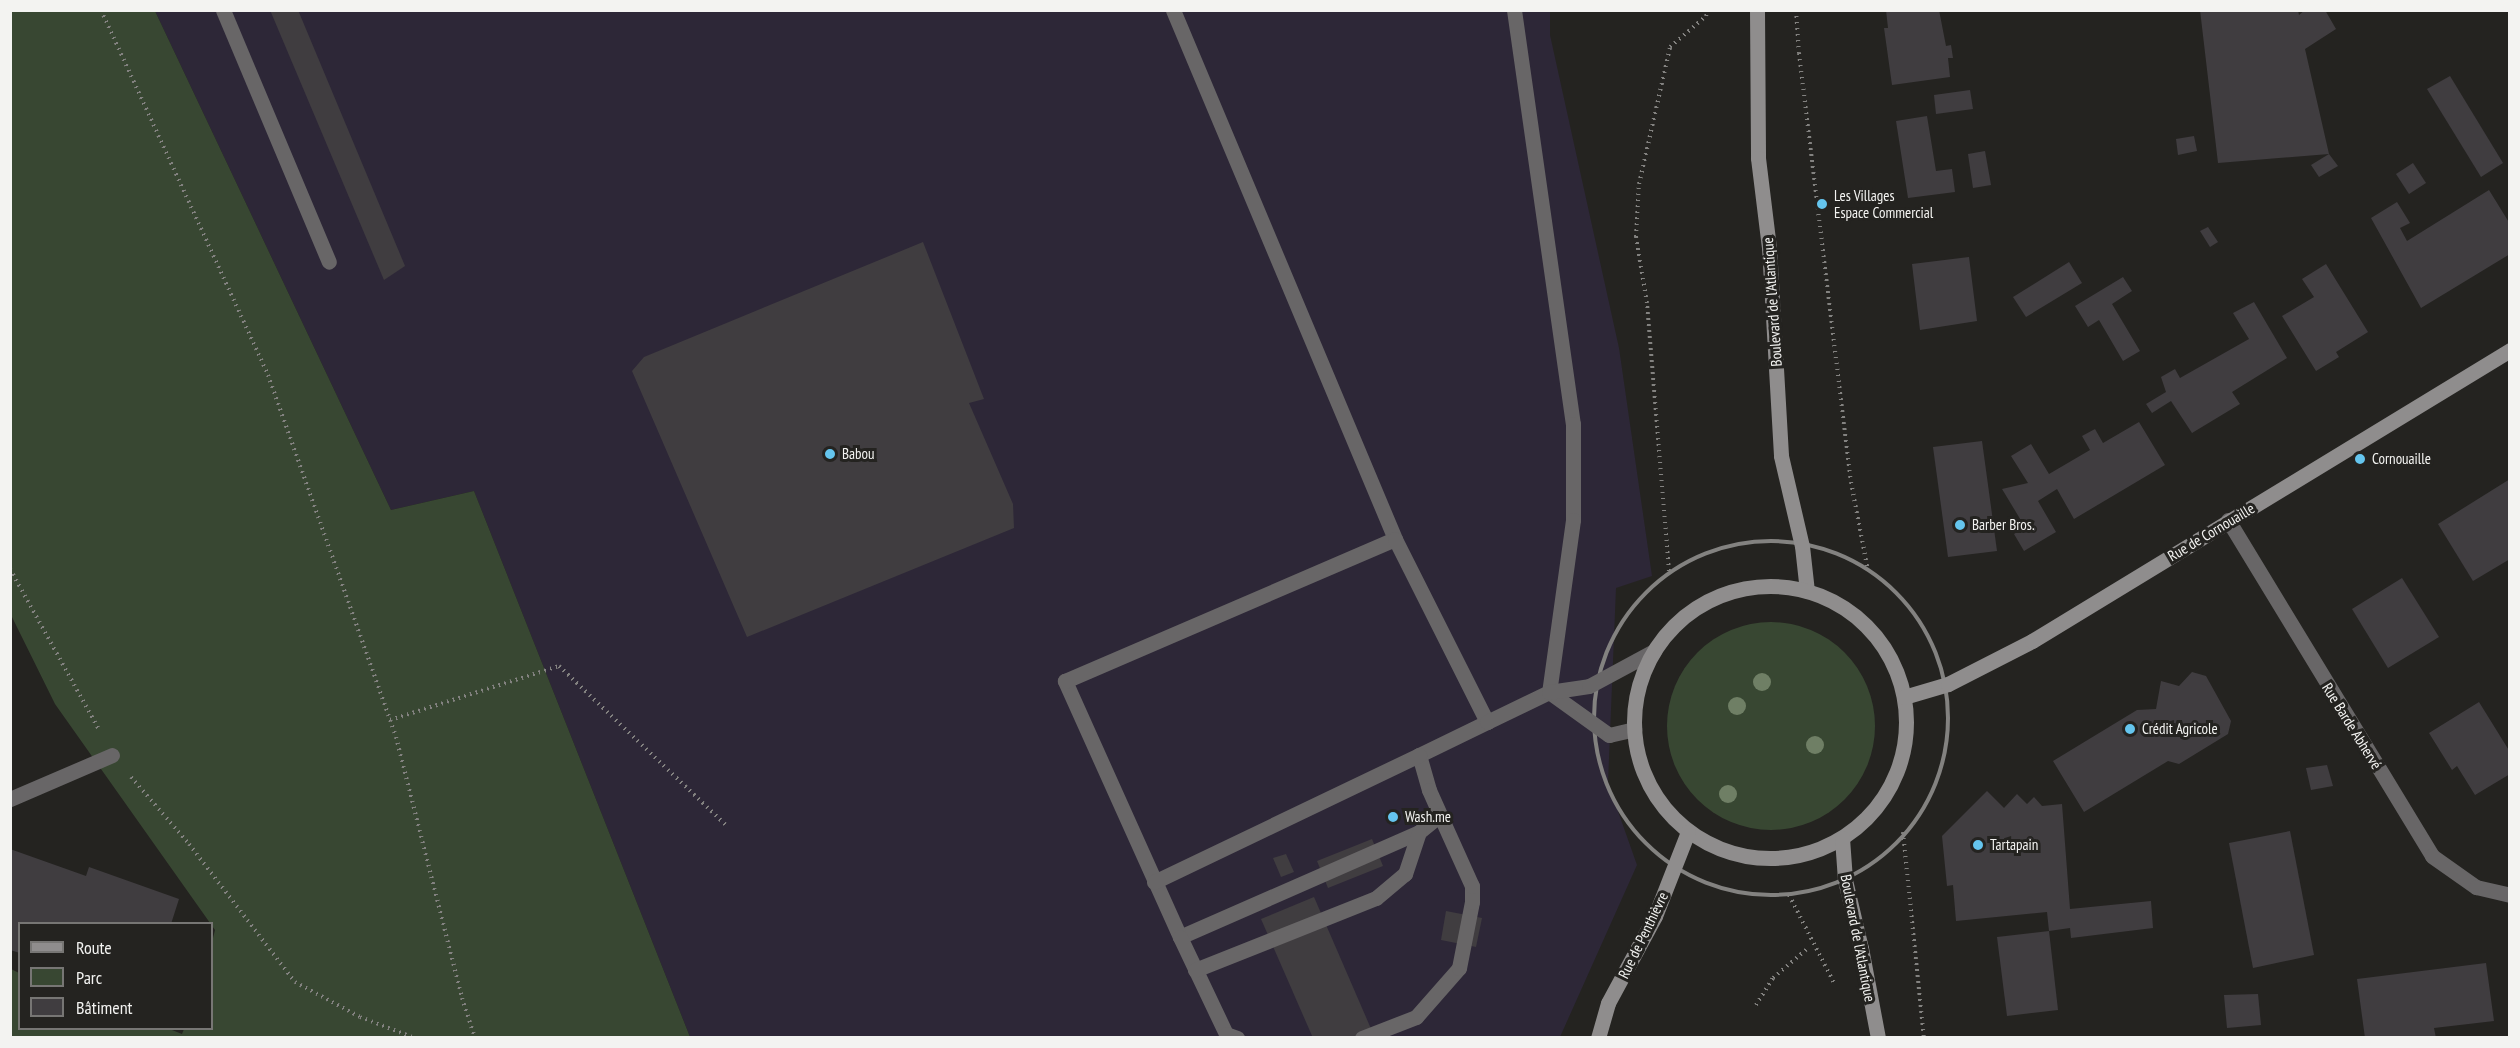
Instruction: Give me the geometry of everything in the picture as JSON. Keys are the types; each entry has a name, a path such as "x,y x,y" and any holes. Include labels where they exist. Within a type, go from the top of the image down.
{"main road":[{"name":"Boulevard de l'Atlantique","path":"1757,10 1758,158 1769,247 1781,456 1802,546 1807,591"},
{"name":"Rue de Cornouaille","path":"1904,697 1948,684 2032,641 2510,350"},
{"path":"1778,586 1807,591 1836,603 1861,621 1882,645 1904,697 1905,734 1899,765 1886,794 1866,818 1842,838 1805,855 1764,859 1724,851 1688,832 1659,803 1641,768 1634,729 1635,701 1642,675 1654,651 1672,627 1694,609 1720,595 1748,587 1778,586"},
{"name":"Rue de Penthièvre","path":"1598,1038 1608,1003 1655,916 1688,832"},
{"name":"Boulevard de l'Atlantique","path":"1842,838 1845,880 1878,1038"}],"street":[{"path":"223,10 329,262"},
{"path":"1173,10 1395,539 1487,722"},
{"path":"1514,10 1573,424 1573,520 1549,692"},
{"name":"Rue Barde Abhervé","path":"2228,520 2432,856 2475,887 2510,895"},
{"path":"1237,1038 1226,1034 1179,937 1065,681 1395,539"},
{"path":"1154,882 1549,692 1589,686 1654,651"},
{"path":"1549,692 1609,735 1634,729"},
{"path":"10,798 112,755"},
{"path":"1362,1038 1416,1017 1459,968 1472,902 1472,886 1429,790 1419,755"},
{"path":"1179,937 1419,832 1440,815"},
{"path":"1195,970 1376,898 1405,874 1419,832"}],"path":[{"path":"101,10 268,375 390,720 462,998 475,1038"},
{"path":"1669,572 1647,303 1636,237 1639,184 1670,47 1706,16 1708,10"},
{"path":"1796,10 1798,53 1851,482 1867,567"},
{"path":"1744,542 1802,546 1834,551 1867,567 1929,630 1948,684 1944,765 1930,802 1893,845 1845,880 1789,895 1744,895 1717,886 1643,843 1620,812 1602,769 1594,724 1597,681 1603,661 1623,620 1643,595 1669,572 1706,550 1744,542"},
{"path":"10,569 112,755 189,844 295,982 360,1017 416,1038"},
{"path":"390,720 559,666 728,827"},
{"path":"1903,832 1924,1038"},
{"path":"1789,895 1836,987"},
{"path":"1756,1005 1773,978 1807,949"}],"shaded area":[{"path":"155,11 1550,11 1550,35 1619,348 1652,576 1616,588 1608,783 1637,865 1560,1037 690,1037 474,491 391,510"}],"green space":[{"path":"11,11 155,11 391,510 474,491 690,1037 11,1037 11,969 18,972 18,1030 172,1030 182,1034 184,1030 213,1030 213,938 215,930 213,922 209,922 55,704 11,615"},
{"path":"1771,622 1791,624 1811,630 1837,646 1851,660 1867,686 1873,706 1875,726 1873,746 1867,766 1851,792 1837,806 1811,822 1791,828 1771,830 1751,828 1731,822 1705,806 1691,792 1675,766 1669,746 1667,726 1669,706 1675,686 1691,660 1705,646 1731,630 1751,624"}],"building":[{"path":"270,10 298,10 405,266 384,280"},
{"path":"1886,10 1939,10 1946,46 1951,45 1953,58 1948,58 1950,77 1892,85 1884,28 1888,28"},
{"path":"2200,10 2298,10 2299,15 2305,10 2325,10 2336,29 2305,49 2329,154 2218,163"},
{"path":"2450,76 2503,163 2481,177 2427,89"},
{"path":"1970,90 1973,109 1936,114 1934,95"},
{"path":"1927,116 1936,171 1952,169 1955,192 1908,198 1896,121"},
{"path":"2194,136 2197,151 2178,155 2176,139"},
{"path":"1985,151 1991,185 1973,188 1968,154"},
{"path":"2329,154 2338,166 2319,177 2311,165"},
{"path":"2413,163 2426,183 2409,194 2396,174"},
{"path":"2489,190 2510,224 2510,254 2421,308 2371,218 2397,202 2410,223 2400,228 2407,241"},
{"path":"2208,227 2218,242 2210,247 2200,231"},
{"name":"Babou","path":"923,242 984,399 969,403 1013,504 1014,528 747,637 632,371 644,357"},
{"path":"1969,257 1977,321 1920,330 1912,264"},
{"path":"2069,262 2082,283 2026,317 2013,297"},
{"path":"2326,264 2368,332 2336,352 2339,357 2316,371 2282,316 2314,297 2302,279"},
{"path":"2123,277 2132,291 2112,304 2140,351 2123,361 2099,320 2088,327 2075,306"},
{"path":"2254,302 2287,358 2232,392 2240,404 2192,433 2171,401 2152,413 2146,404 2166,392 2161,377 2175,369 2180,378 2249,339 2233,313"},
{"path":"2139,422 2165,465 2074,519 2057,489 2038,501 2056,532 2024,551 2014,534 2025,527 2002,489 2028,483 2011,456 2031,444 2049,474 2090,450 2082,436 2095,429 2103,443"},
{"path":"1982,441 1997,551 1948,557 1933,447"},
{"path":"2510,479 2510,559 2473,581 2438,524"},
{"path":"2402,578 2439,637 2388,668 2352,609"},
{"path":"2192,672 2206,676 2231,721 2228,734 2179,764 2168,761 2084,812 2053,761 2137,710 2156,709 2161,681 2179,686"},
{"path":"2479,702 2510,752 2510,774 2475,795 2457,766 2452,770 2429,733"},
{"path":"2327,765 2333,786 2311,790 2306,768"},
{"path":"1987,791 2004,808 2017,794 2027,804 2034,797 2042,806 2062,804 2070,909 2151,901 2153,928 2071,938 2070,928 2049,931 2047,912 1956,921 1953,885 1947,886 1942,836"},
{"path":"2290,831 2314,955 2253,968 2229,843"},
{"path":"1372,839 1383,866 1328,888 1317,861"},
{"path":"10,849 86,876 89,867 179,899 172,922 18,922 18,952 10,950"},
{"path":"1286,854 1294,872 1281,877 1273,858"},
{"path":"1314,897 1375,1038 1313,1038 1261,919"},
{"path":"1446,911 1482,918 1476,947 1441,940"},
{"path":"2049,931 2058,1010 2007,1016 1997,937"},
{"path":"2486,963 2494,1021 2434,1028 2436,1038 2365,1038 2357,979"},
{"path":"2258,994 2261,1025 2227,1028 2224,995"}],"place":[{"name":"Les Villages Espace Commercial","path":"1822,204"},
{"name":"Babou","path":"830,454"},
{"name":"Cornouaille","path":"2360,459"},
{"name":"Barber Bros.","path":"1960,525"},
{"name":"Crédit Agricole","path":"2130,729"},
{"name":"Wash.me","path":"1393,817"},
{"name":"Tartapain","path":"1978,845"}]}
